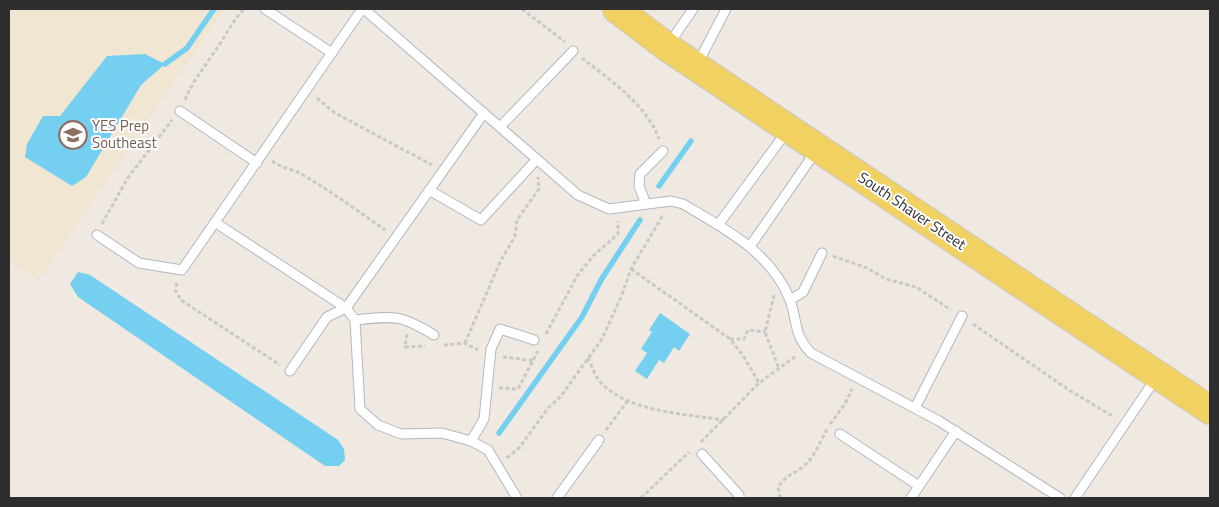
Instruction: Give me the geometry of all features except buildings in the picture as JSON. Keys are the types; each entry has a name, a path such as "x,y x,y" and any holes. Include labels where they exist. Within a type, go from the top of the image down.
{"main road":[{"name":"South Shaver Street","path":"617,9 696,66 789,129 1210,410"}],"lane":[{"path":"264,9 332,53"},
{"path":"97,235 140,263 182,270 363,9 578,195 609,209 671,201 683,204 751,246 772,270 790,300 800,340 811,353 956,431 1060,498"},
{"path":"668,46 693,9"},
{"path":"696,66 726,9"},
{"path":"500,128 573,51"},
{"path":"180,112 257,163"},
{"path":"290,371 327,317 346,308 484,113"},
{"path":"718,225 789,129"},
{"path":"751,246 818,148"},
{"path":"646,204 639,186 640,174 664,151"},
{"path":"429,190 481,220 537,159"},
{"path":"216,223 346,308 355,320 360,409 378,425 401,434 442,433 471,441 488,450 498,463 517,498"},
{"path":"790,300 803,292 822,253"},
{"path":"915,408 962,316"},
{"path":"355,320 390,317 409,320 434,335"},
{"path":"471,441 484,419 492,349 500,329 538,341"},
{"path":"1075,498 1158,375"},
{"path":"911,498 956,431"},
{"path":"840,434 920,486"},
{"path":"557,498 599,440"},
{"path":"702,454 739,495 739,498"}],"path":[{"path":"522,9 563,40 573,51 637,105 655,129 664,151"},
{"path":"307,89 334,113 443,171"},
{"path":"263,154 278,166 298,172 318,184 395,238"},
{"path":"465,343 500,262 515,236 517,220 539,189 537,159"},
{"path":"498,463 520,447 548,408 561,396 602,339 631,269 671,201"},
{"path":"538,341 577,276 593,256 618,234 618,208"},
{"path":"822,253 867,268 886,279 916,287 962,316 1069,390 1126,423"},
{"path":"631,269 730,339 744,357 759,383"},
{"path":"182,270 175,290 181,300 290,371"},
{"path":"779,369 765,332 771,301 780,283"},
{"path":"730,339 744,339 748,330 765,332"},
{"path":"641,498 724,420 739,401 759,383 806,348"},
{"path":"489,388 518,389 540,349"},
{"path":"491,356 534,361"},
{"path":"588,358 598,378 612,392 628,400 652,409 724,420"},
{"path":"780,498 778,487 788,475 800,469 812,456 828,427 845,404 855,376"},
{"path":"599,440 628,400"}],"shaded area":[{"name":"YES Prep Southeast","path":"9,9 224,9 39,280 9,261"}],"water":[{"path":"145,54 165,64 141,85 86,177 72,186 25,157 27,144 43,116 60,116 107,56"},
{"path":"78,272 90,275 338,440 344,449 345,460 339,466 325,466 78,297 70,284"},
{"path":"660,313 690,334 679,351 674,347 664,363 659,360 647,379 635,371 647,353 641,349 652,332 649,330"}],"waterway":[{"path":"165,64 187,48 214,9"},
{"path":"659,186 691,141"},
{"path":"499,433 582,317 601,280 640,220"}],"place":[{"name":"YES Prep Southeast","path":"73,135"}]}
